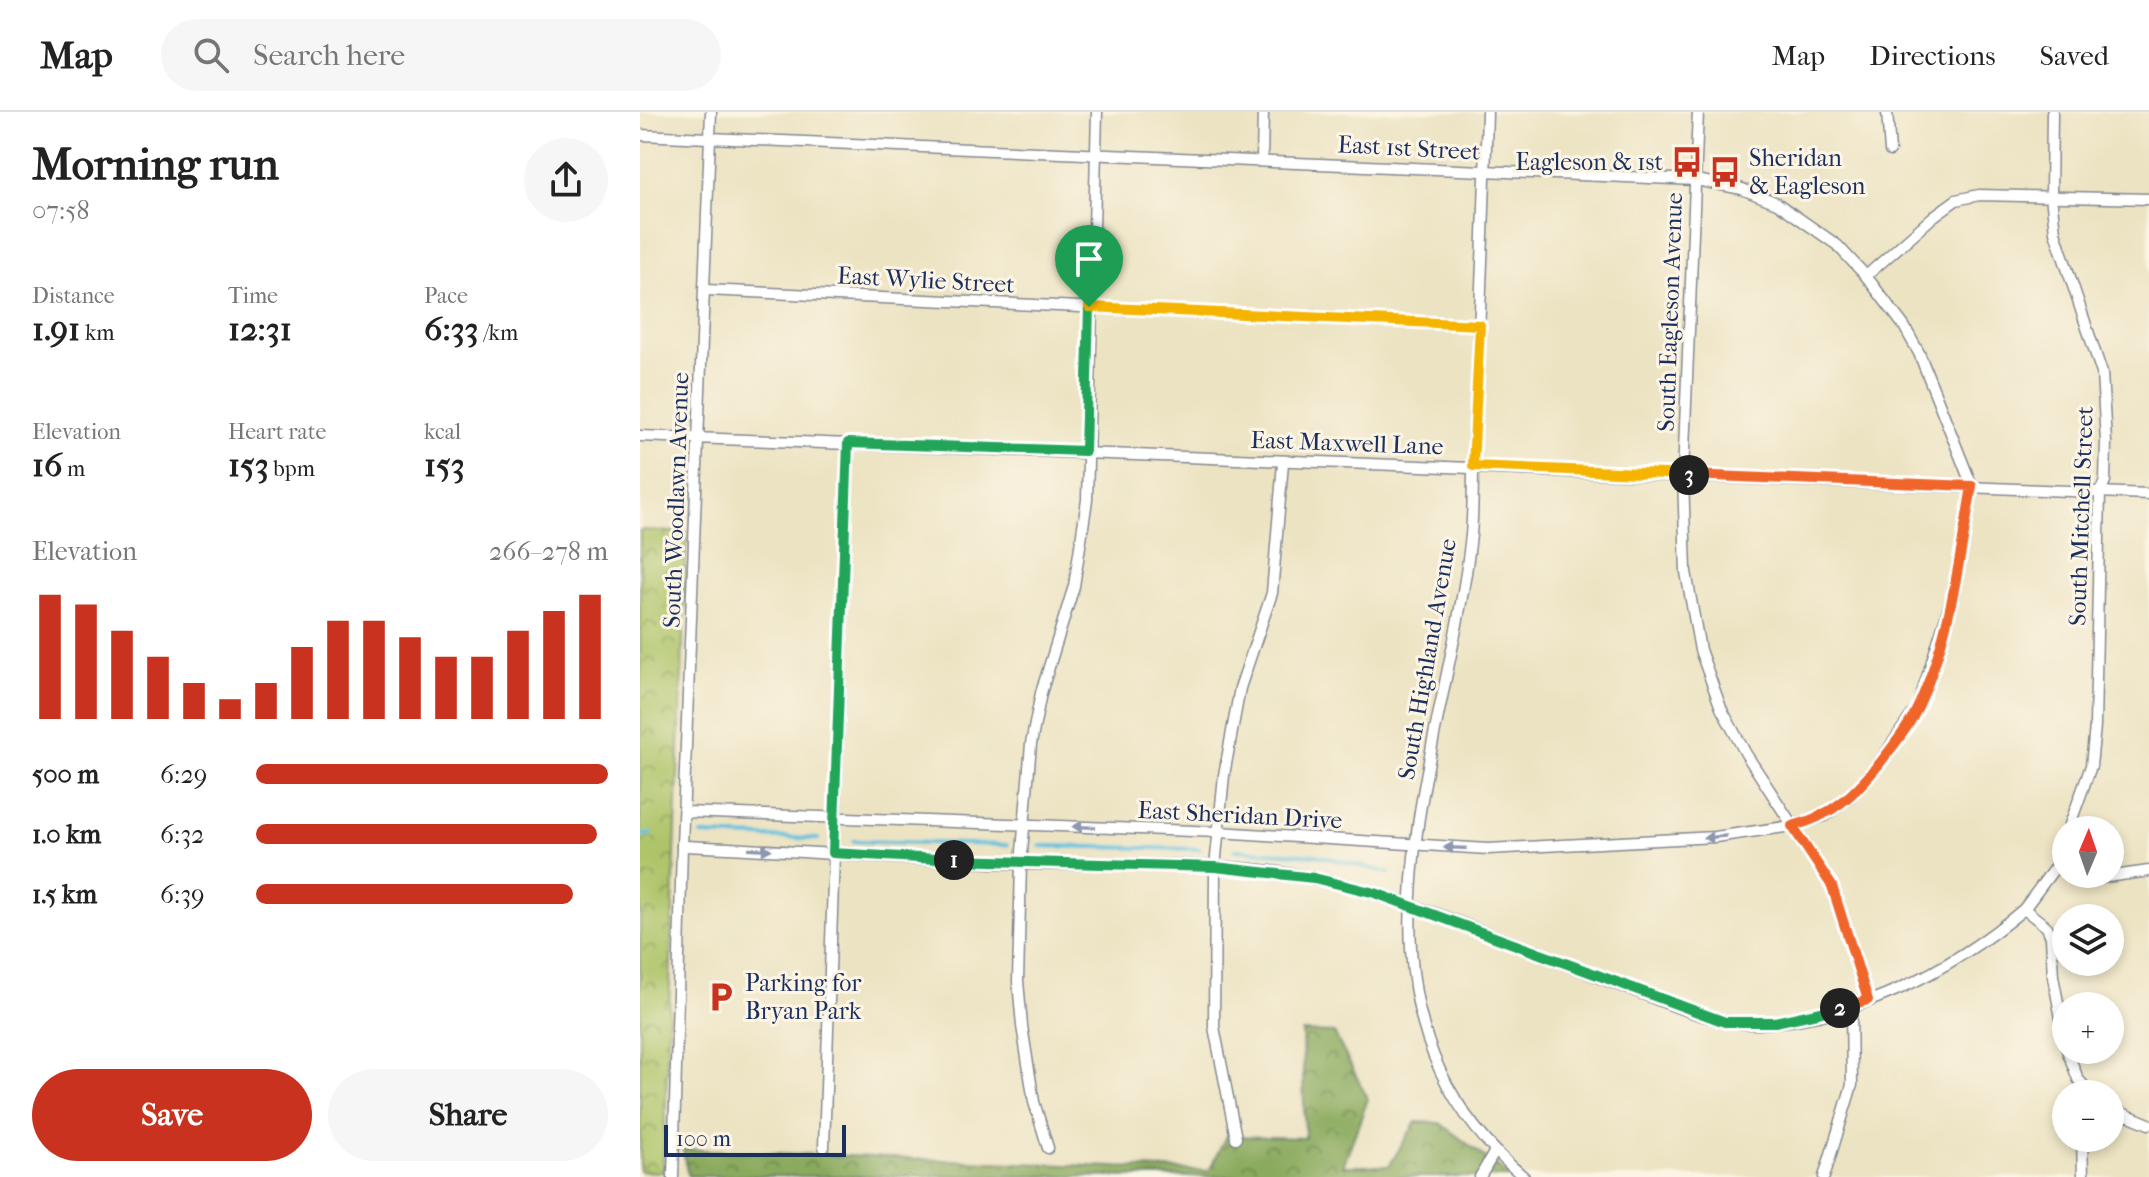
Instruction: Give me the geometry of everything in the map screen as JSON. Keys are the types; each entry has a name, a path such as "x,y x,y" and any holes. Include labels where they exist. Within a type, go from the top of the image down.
{"street":[{"name":"South Woodlawn Avenue","path":"673,1177 682,846 711,112"},
{"path":"1048,1148 1034,1102 1022,1026 1018,981 1021,864 1031,744 1041,693 1074,586 1087,500 1085,451 1097,112"},
{"path":"1262,160 1263,112"},
{"name":"South Highland Avenue","path":"1487,112 1471,533 1459,622 1426,759 1411,907 1415,987 1422,1031 1434,1065 1460,1112 1495,1151 1524,1177"},
{"name":"South Eagleson Avenue","path":"1698,112 1683,475 1686,572 1700,650 1721,708 1832,886 1868,1000"},
{"path":"1887,112 1890,151"},
{"name":"South Mitchell Street","path":"2052,112 2051,196 2058,247 2102,373 2107,430 2105,481 2100,492 2095,726 2091,766 2073,816"},
{"name":"East 1st Street","path":"640,135 1096,152 1696,180 1742,189 1777,203 1826,236 1866,276 1895,313 1919,353 1972,486"},
{"path":"1866,276 1956,200 1979,195 2149,199"},
{"name":"East Wylie Street","path":"705,290 1480,325"},
{"name":"East Maxwell Lane","path":"640,436 2149,494"},
{"path":"824,1147 848,443"},
{"path":"1236,1138 1214,1027 1215,867 1240,688 1272,593 1283,463"},
{"name":"East Sheridan Drive","path":"685,812 1219,832 1416,847 1554,847 1715,837 1792,826 1825,816 1850,797 1914,716 1934,662 1953,594 1972,486"},
{"path":"682,846 1021,864 1215,867 1314,878 1375,893 1725,1022 1775,1022 1851,1005 1907,986 1959,959 2024,909 2052,871"},
{"path":"2124,875 2149,871"},
{"path":"2024,909 2047,927 2051,937 2056,992"},
{"path":"1824,1177 1848,1107 1852,1085 1851,1005"},
{"path":"2124,1114 2149,1124"},
{"path":"1480,1177 1495,1151"},
{"path":"2082,1152 2083,1177"}],"green space":[{"path":"640,530 687,533 663,1172 640,1171"},
{"path":"1302,1032 1334,1033 1368,1099 1343,1166 1389,1166 1416,1122 1440,1123 1511,1177 688,1176 683,1149 1209,1171 1226,1136 1305,1138"}],"waterway":[{"path":"640,835 651,834"},
{"path":"702,835 818,839"},
{"path":"853,841 1007,845"},
{"path":"1040,846 1199,849"},
{"path":"1235,850 1316,855 1389,873"}],"place":[{"name":"Eagleson & 1st","path":"1687,162"},
{"name":"Sheridan & Eagleson","path":"1725,172"},
{"name":"Parking for Bryan Park","path":"721,997"}],"route":[{"path":"1089,307 1480,325 1473,466 1972,486 1953,594 1934,662 1914,716 1850,797 1825,816 1792,826 1832,886 1868,1000 1790,1020 1759,1024 1725,1022 1682,1009 1375,893 1294,875 1215,867 1021,864 833,853 837,819 848,443 1085,451 1089,307"}]}
